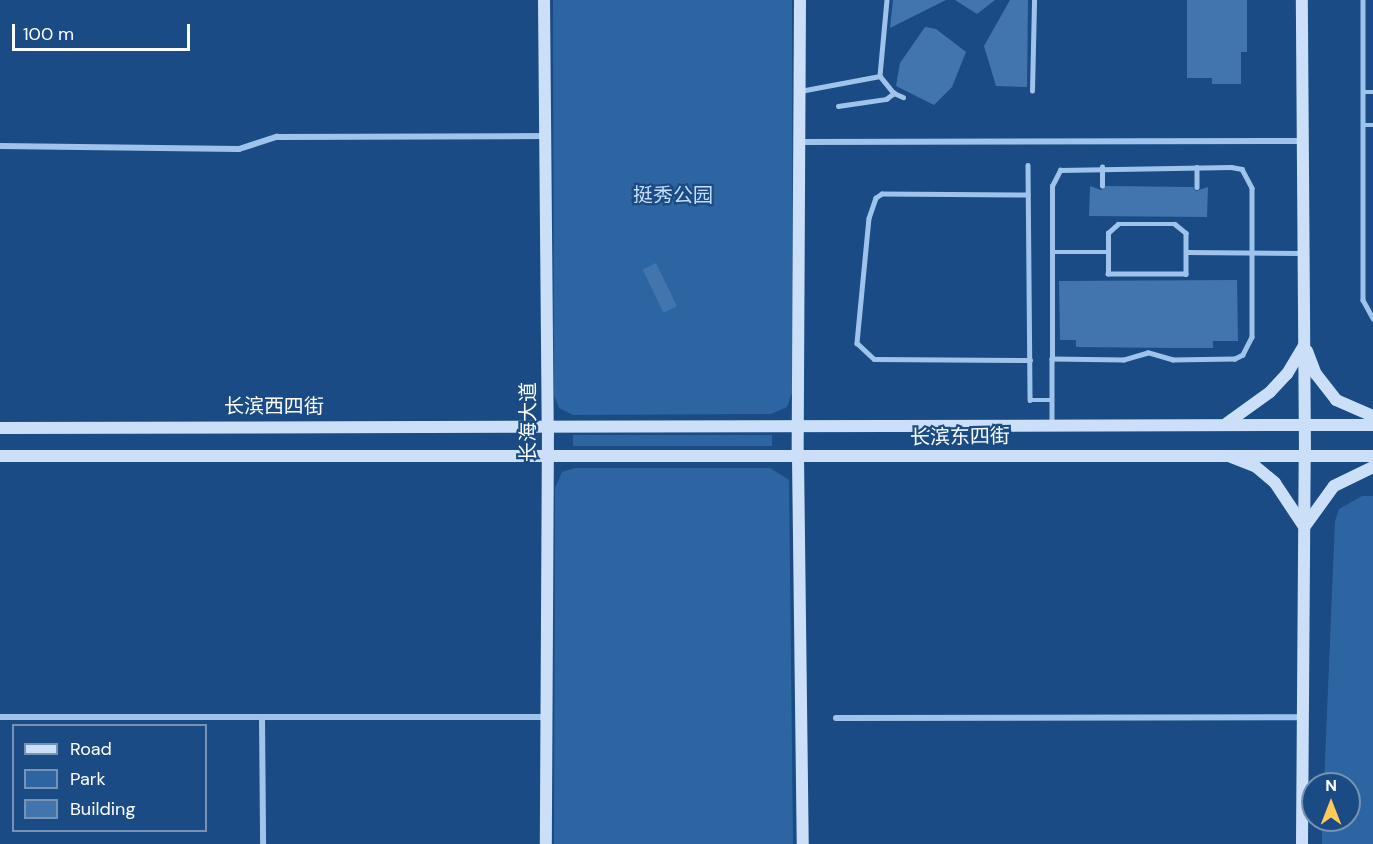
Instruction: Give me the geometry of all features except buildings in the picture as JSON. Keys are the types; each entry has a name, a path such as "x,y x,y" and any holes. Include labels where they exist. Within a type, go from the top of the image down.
{"main road":[{"name":"长海大道","path":"544,0 548,426 546,844"},
{"path":"800,0 798,457 803,844"},
{"path":"1302,0 1305,425 1302,844"},
{"path":"1304,345 1316,374 1336,400 1373,416"},
{"path":"1224,425 1270,392 1287,374 1304,345"},
{"name":"长滨东四街","path":"548,426 1373,424"},
{"name":"长滨西四街","path":"0,428 548,426"},
{"path":"1221,454 1255,466 1275,483 1304,528"},
{"name":"长滨东四街","path":"548,458 1221,454 1373,456"},
{"path":"0,456 548,458"},
{"path":"1304,528 1334,486 1373,467"}],"street":[{"path":"0,146 239,149 277,137 544,136"},
{"path":"800,142 1303,141"},
{"path":"0,717 546,717"},
{"path":"262,717 263,844"},
{"path":"836,718 1302,717"}],"lane":[{"path":"887,0 880,76 894,93 903,97"},
{"path":"1032,91 1034,0"},
{"path":"1363,0 1363,300 1373,318"},
{"path":"800,91 880,76"},
{"path":"1363,92 1373,92"},
{"path":"837,106 886,99 894,93"},
{"path":"1363,125 1373,125"},
{"path":"1028,165 1030,400 1052,400"},
{"path":"1197,167 1197,187"},
{"path":"1052,359 1124,360 1148,353 1173,360 1234,359 1243,355 1252,337 1253,252 1250,178 1242,169 1231,167 1067,168 1055,177 1052,252 1052,359 1052,424"},
{"path":"1102,168 1102,186"},
{"path":"1028,195 882,194 876,198 869,218 857,343 874,359 1030,360"},
{"path":"1118,224 1175,224 1186,233 1186,274 1108,274 1108,252 1108,233 1118,224"},
{"path":"1052,252 1108,252"},
{"path":"1186,252 1304,253"}],"green space":[{"name":"挺秀公园","path":"553,0 792,0 793,390 787,407 771,414 573,415 559,408 554,395"},
{"path":"573,435 772,435 772,446 573,446"},
{"path":"575,468 770,468 789,480 793,844 554,844 555,488 562,472"},
{"path":"1362,496 1373,496 1373,844 1322,844 1322,832 1361,832 1361,772 1325,772 1335,521 1339,509"}]}
